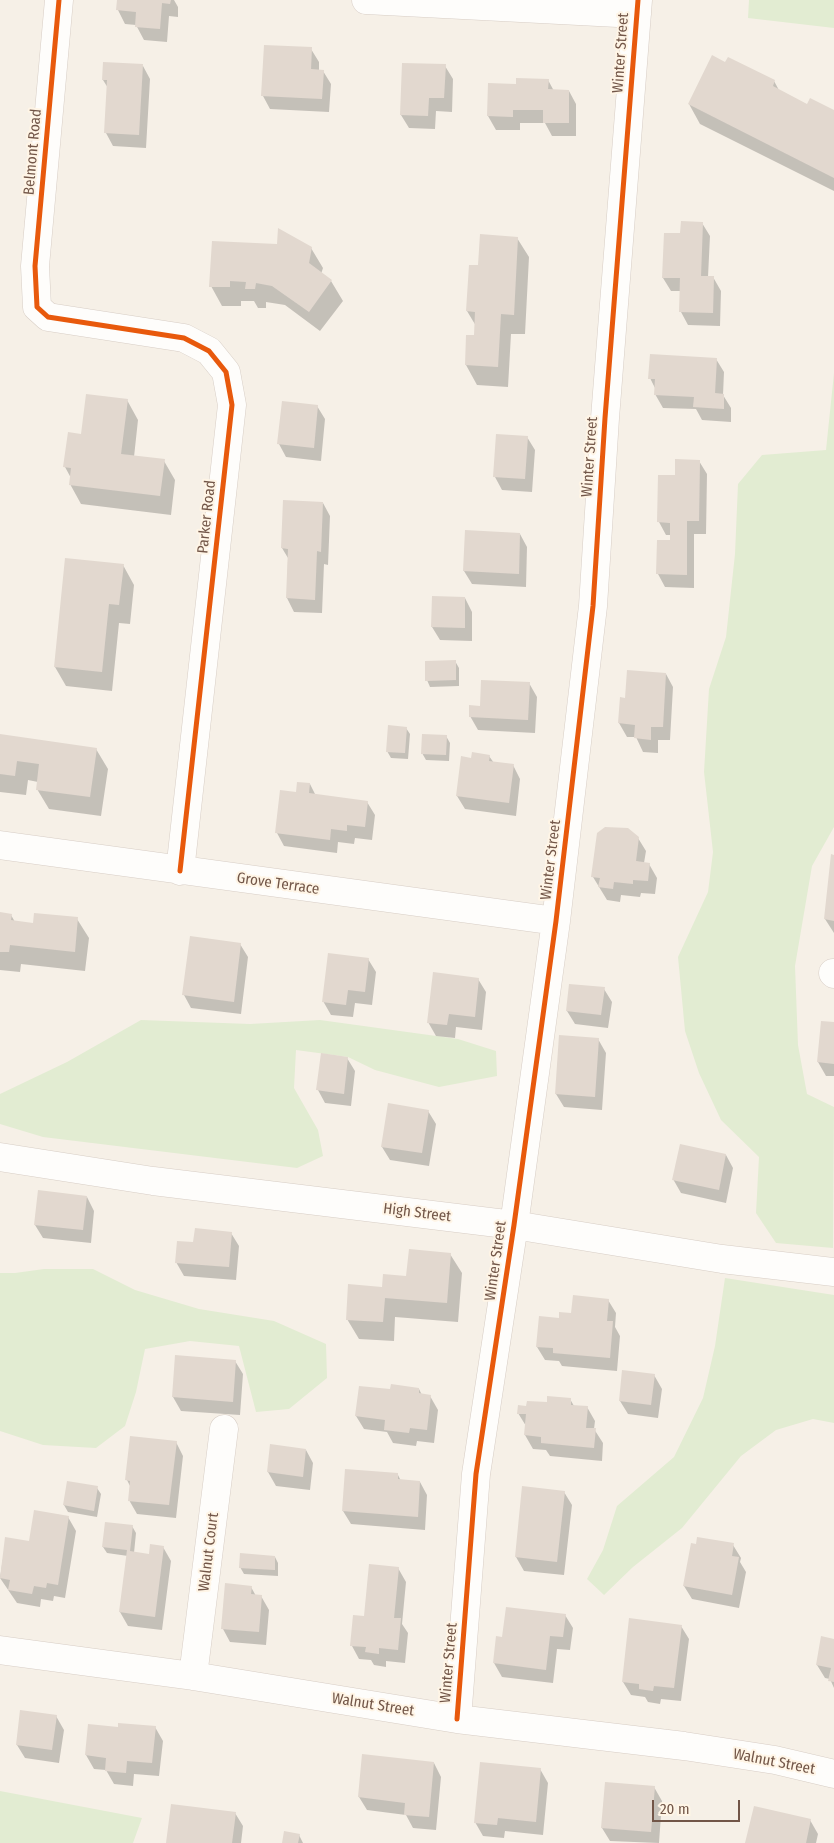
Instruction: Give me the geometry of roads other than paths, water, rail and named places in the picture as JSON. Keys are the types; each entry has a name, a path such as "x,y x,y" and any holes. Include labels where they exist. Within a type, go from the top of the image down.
{"street":[{"name":"Belmont Road","path":"37,307 35,266 59,0"},
{"path":"366,0 456,6 637,7"},
{"name":"Winter Street","path":"457,1719 476,1474 514,1225 556,921 593,606 605,418 637,7"},
{"name":"Parker Road","path":"37,307 48,317 184,338 208,351 226,372 232,405 180,871"},
{"name":"Grove Terrace","path":"0,845 556,921"},
{"name":"High Street","path":"0,1157 153,1181 514,1225 722,1259 834,1272"},
{"name":"Walnut Court","path":"193,1676 224,1429"},
{"name":"Walnut Street","path":"0,1650 193,1676 457,1719 684,1746 775,1760 834,1774"}]}
